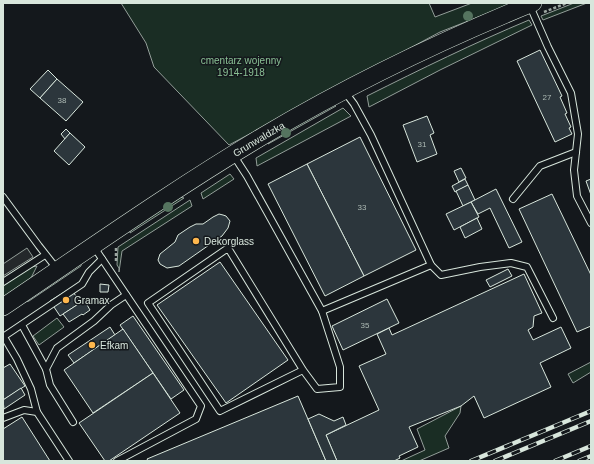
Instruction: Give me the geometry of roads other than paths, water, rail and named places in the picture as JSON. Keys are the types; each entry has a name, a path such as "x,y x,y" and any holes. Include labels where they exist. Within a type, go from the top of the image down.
{"main road":[{"name":"Grunwaldzka","path":"3,307 57,270 99,254 179,188 263,136 344,90 426,49 532,8"}],"lane":[{"path":"532,8 548,47 571,93 578,134 574,170 577,196 591,223"},
{"path":"344,90 354,104 371,135 431,266 441,275 480,267 511,263 527,267 553,318"},
{"path":"513,199 540,166 576,152"},
{"path":"233,154 247,176 322,311 340,367 340,387 317,389 303,370 228,248 148,304 220,411 303,370"},
{"path":"3,197 57,270"},
{"path":"69,461 37,412 31,389 17,359 3,337 82,284 99,254 201,406 196,419 117,461"},
{"path":"3,282 45,255"},
{"path":"322,311 431,266"},
{"path":"46,369 57,348 94,321 111,305 126,295"},
{"path":"22,325 46,369 50,385 73,422"},
{"path":"3,418 24,410 37,412"}],"railway":[{"path":"471,461 591,411"},
{"path":"495,461 591,421"},
{"path":"555,461 591,446"},
{"path":"579,461 591,456"}],"place":[{"name":"Dekorglass","path":"196,241"},
{"name":"Gramax","path":"66,300"},
{"name":"Efkam","path":"92,345"}],"park label":[{"name":"cmentarz wojenny 1914-1918","path":"241,66"}]}
